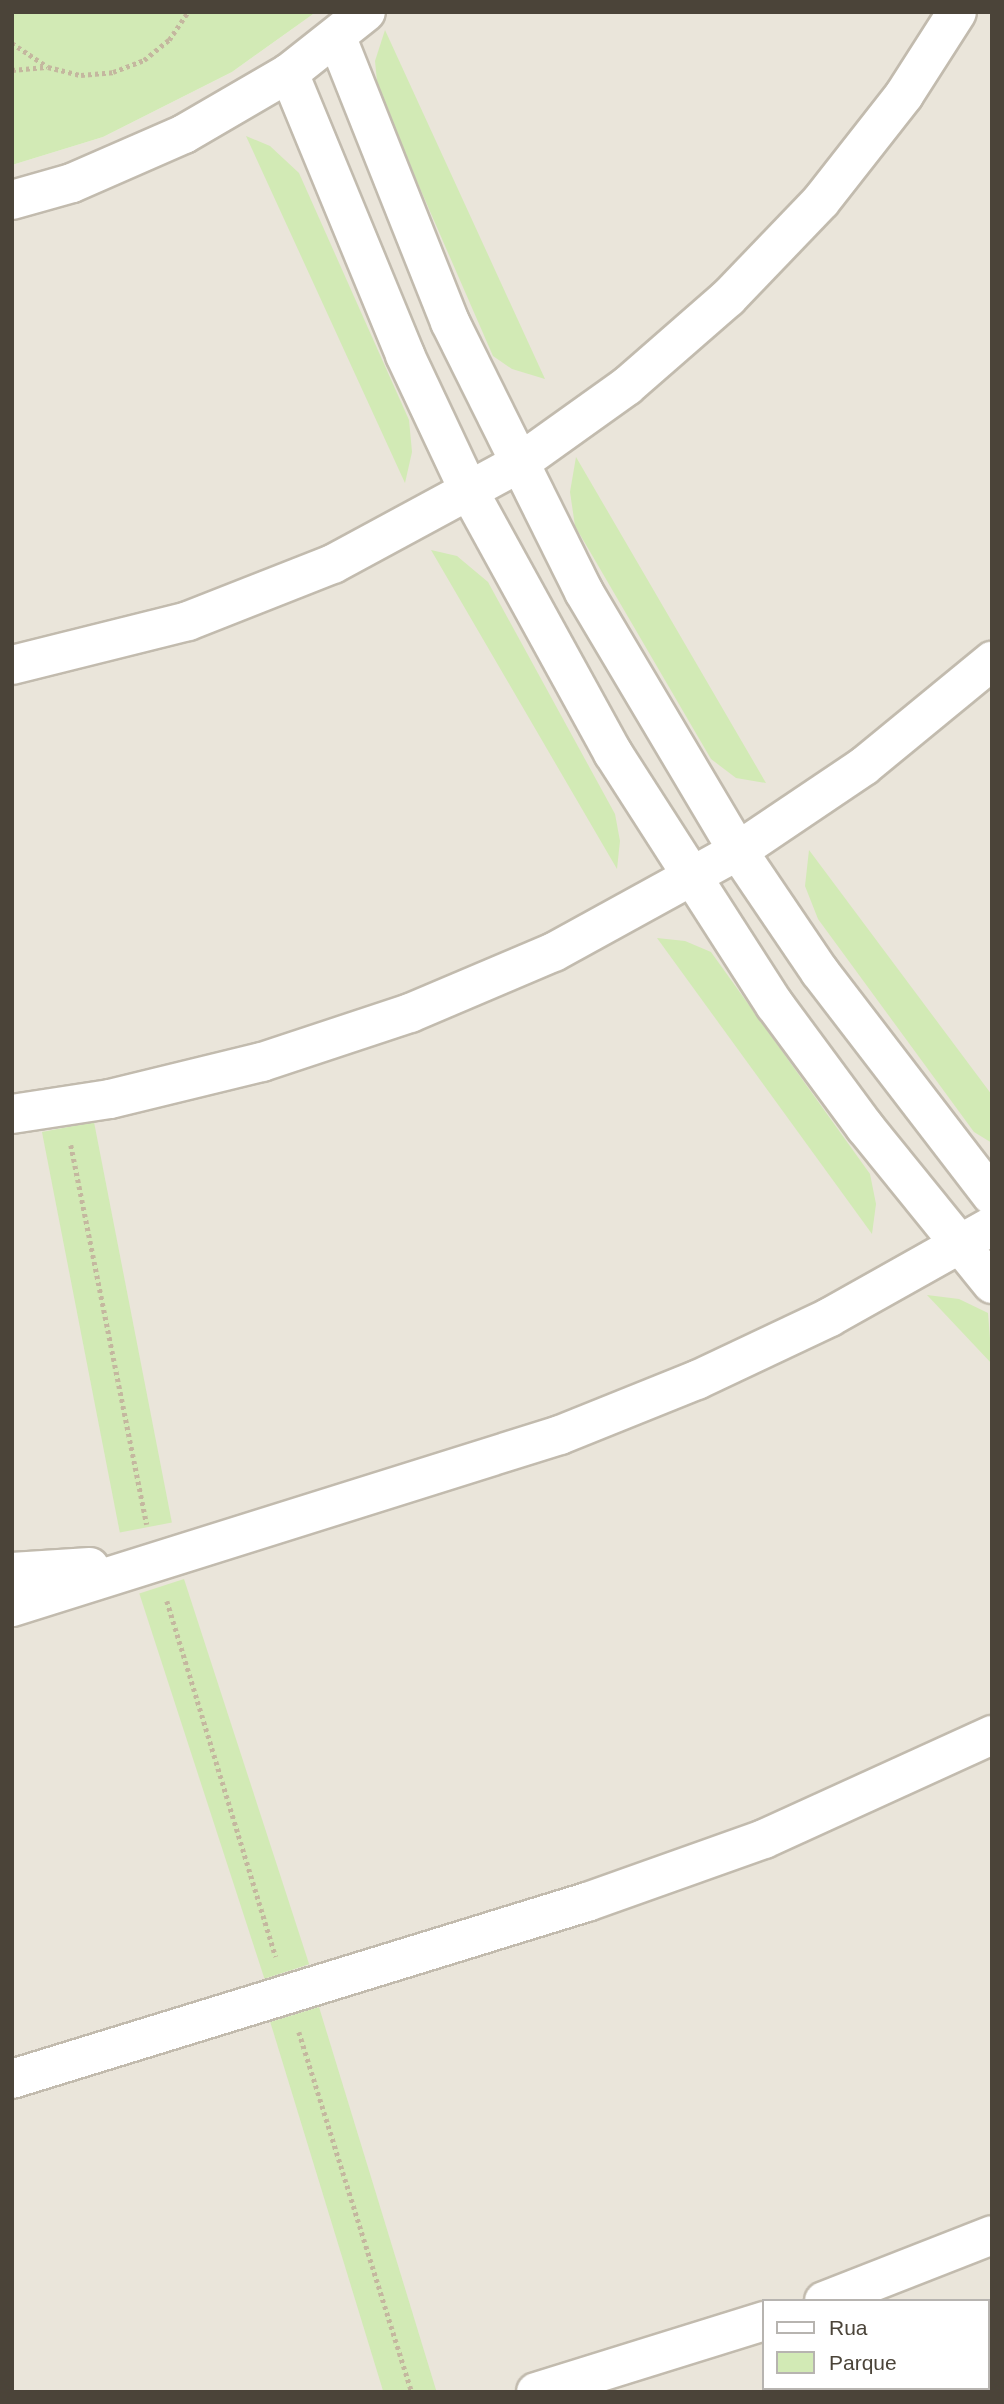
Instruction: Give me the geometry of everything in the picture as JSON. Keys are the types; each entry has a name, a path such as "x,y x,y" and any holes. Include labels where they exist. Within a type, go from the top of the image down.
{"street":[{"path":"12,200 72,183 184,134 289,73 337,38 366,12"},
{"path":"12,665 188,621 333,564 470,493 518,464 627,386 728,298 821,201 904,95 957,12"},
{"path":"337,38 444,309 518,464 643,697 738,851 820,972 992,1196"},
{"path":"289,73 344,215 470,493 612,753 691,879 783,1016 959,1246 992,1284"},
{"path":"12,1114 63,1107 262,1062 410,1013 554,952 738,851 864,766 992,661"},
{"path":"12,1607 572,1430 697,1380 830,1317 992,1226"},
{"path":"12,1573 155,1563"},
{"path":"12,2079 587,1902 764,1839 992,1735"},
{"path":"829,2299 992,2235"},
{"path":"536,2392 762,2322"}],"path":[{"path":"12,70 48,67 80,75 113,72 144,60 169,40 188,12"},
{"path":"12,43 48,67"},
{"path":"63,1107 155,1563 412,2392"}],"shaded area":[{"path":"316,12 992,12 992,2392 12,2392 12,165 103,137 232,72"}],"green space":[{"path":"12,12 316,12 232,72 103,137 12,165"},
{"path":"385,30 545,379 512,369 493,356 378,92 375,61"},
{"path":"246,136 270,146 299,173 409,420 412,452 405,483"},
{"path":"576,457 766,783 736,778 711,759 575,526 570,492"},
{"path":"431,550 457,556 488,582 615,814 620,841 617,869"},
{"path":"809,850 992,1095 992,1143 974,1132 818,919 805,886"},
{"path":"657,938 685,941 711,952 870,1174 876,1204 872,1234"},
{"path":"94,1122 172,1523 120,1533 42,1132"},
{"path":"927,1295 959,1299 988,1313 992,1364"},
{"path":"184,1579 309,1964 264,1979 139,1594"},
{"path":"319,2007 437,2392 383,2392 270,2022"}]}
